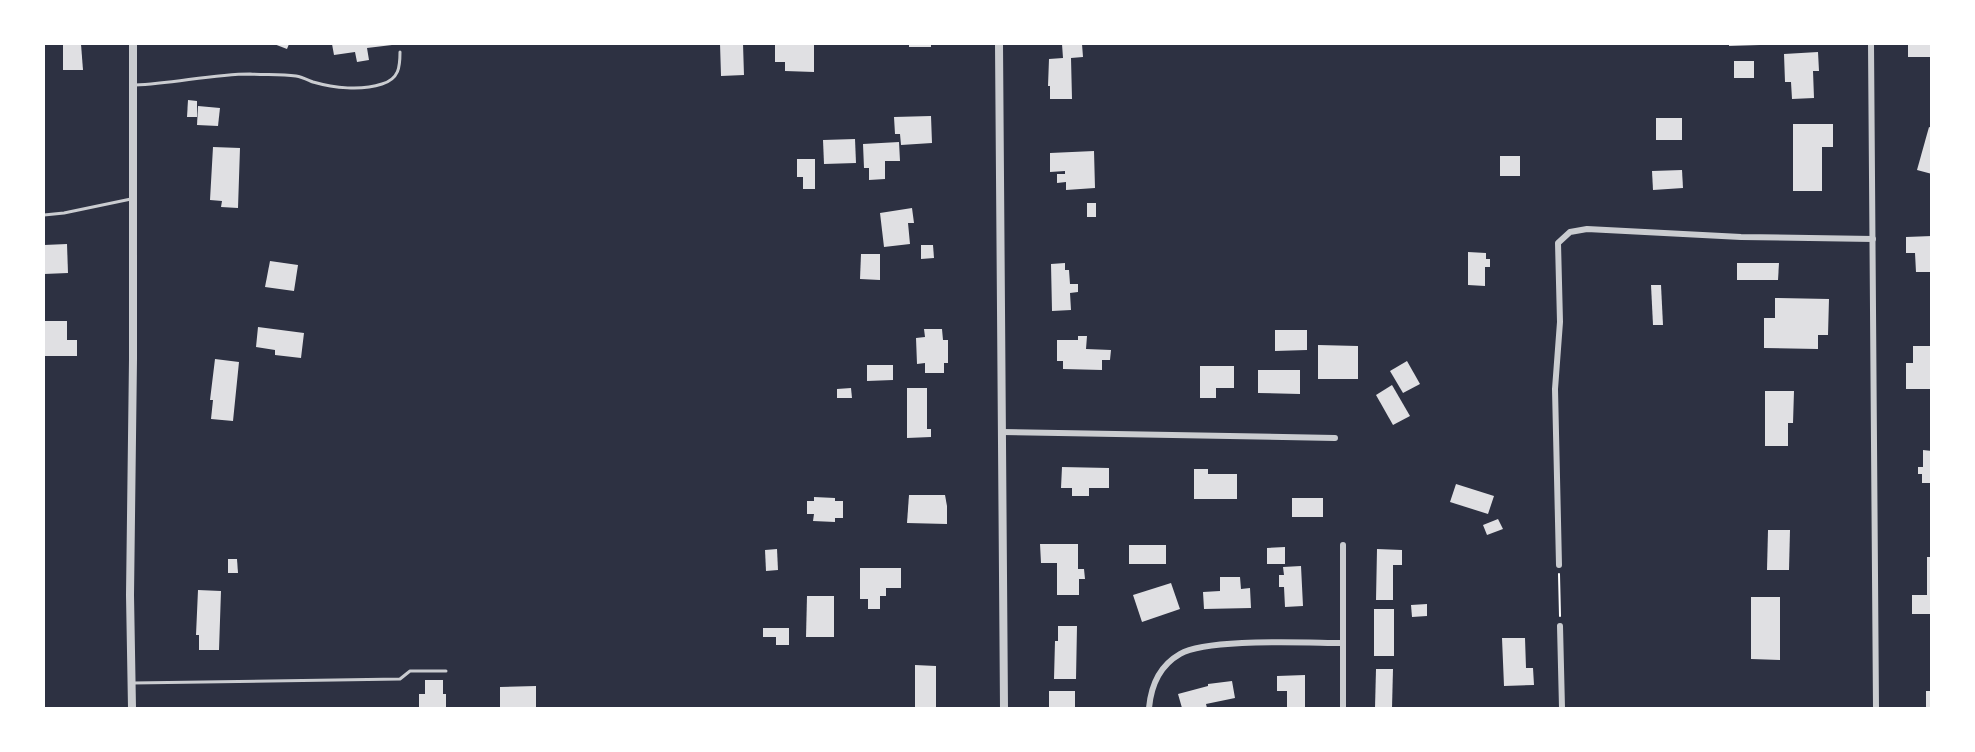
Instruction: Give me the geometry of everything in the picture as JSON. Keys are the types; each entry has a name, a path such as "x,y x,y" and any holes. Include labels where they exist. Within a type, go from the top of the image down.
{"street":[{"path":"132,708 133,44"},
{"path":"999,44 1004,708"},
{"path":"1871,44 1876,708"},
{"path":"1559,565 1555,389 1560,322 1558,243 1575,231 1587,229 1741,237 1873,239"},
{"path":"1002,432 1335,438"},
{"path":"1343,545 1343,708"},
{"path":"1560,626 1562,708"},
{"path":"1149,708 1150,692 1164,667 1190,650 1225,645 1342,643"}],"lane":[{"path":"133,85 246,74 298,76 315,83 367,87 382,85 396,76 400,65 400,52"},
{"path":"44,215 133,199"},
{"path":"132,683 400,679 410,671 446,671"}],"path":[{"path":"1559,565 1560,626"}],"building":[{"path":"63,44 81,44 83,70 63,70"},
{"path":"274,44 289,44 287,49"},
{"path":"332,44 392,45 367,48 369,60 357,62 355,52 334,55"},
{"path":"720,44 743,44 744,75 721,76"},
{"path":"775,44 814,44 814,72 785,71 785,62 775,62"},
{"path":"909,44 931,44 931,47 909,47"},
{"path":"1062,44 1082,44 1083,57 1071,58 1072,99 1050,99 1049,59 1063,58"},
{"path":"1729,44 1760,44 1760,45 1729,46"},
{"path":"1908,44 1932,44 1932,57 1908,57"},
{"path":"1818,52 1819,71 1813,71 1814,98 1792,99 1791,82 1785,82 1784,54"},
{"path":"1734,61 1754,61 1754,78 1734,78"},
{"path":"188,100 197,101 197,117 187,117"},
{"path":"198,106 220,108 218,126 197,125"},
{"path":"931,116 932,143 901,145 900,134 895,134 894,117"},
{"path":"1656,118 1682,118 1682,140 1656,140"},
{"path":"1793,124 1833,124 1833,147 1822,147 1822,191 1793,191"},
{"path":"1929,127 1932,128 1932,174 1917,170"},
{"path":"855,139 856,163 824,164 823,140"},
{"path":"899,142 900,161 885,161 885,179 869,180 869,168 864,168 863,144"},
{"path":"213,147 240,148 238,208 221,207 222,201 210,200"},
{"path":"1094,151 1095,188 1066,190 1066,182 1057,183 1057,174 1065,174 1065,171 1050,172 1050,153"},
{"path":"1500,156 1520,156 1520,176 1500,176"},
{"path":"797,159 815,159 815,189 803,189 803,177 797,177"},
{"path":"1682,170 1683,188 1653,190 1652,171"},
{"path":"1087,203 1096,203 1096,217 1087,217"},
{"path":"912,208 914,223 908,223 910,244 884,247 880,213"},
{"path":"1932,236 1932,272 1916,272 1915,253 1906,253 1906,237"},
{"path":"67,244 68,273 44,274 44,245"},
{"path":"921,245 933,245 934,258 921,259"},
{"path":"1468,252 1486,253 1486,259 1490,259 1490,267 1485,267 1485,286 1468,285"},
{"path":"861,254 880,254 880,280 860,279"},
{"path":"270,261 298,265 294,291 265,287"},
{"path":"1065,263 1065,270 1069,270 1070,284 1078,284 1078,292 1070,293 1071,310 1052,311 1051,264"},
{"path":"1737,263 1779,263 1778,280 1737,280"},
{"path":"1651,285 1661,285 1663,325 1653,325"},
{"path":"1775,298 1829,299 1828,335 1818,335 1818,349 1764,348 1764,318 1775,318"},
{"path":"44,321 67,321 67,340 77,340 77,356 44,356"},
{"path":"258,327 304,333 301,358 275,355 275,350 256,347"},
{"path":"924,329 942,329 943,340 948,340 948,363 944,363 944,373 925,373 925,363 917,364 916,338 925,337"},
{"path":"1275,330 1307,330 1307,350 1275,351"},
{"path":"1078,336 1087,336 1086,349 1111,350 1110,360 1102,360 1102,370 1063,369 1063,361 1057,361 1057,340 1078,340"},
{"path":"1318,345 1358,346 1358,379 1318,379"},
{"path":"1913,346 1931,346 1932,389 1906,389 1906,363 1913,363"},
{"path":"215,359 239,362 233,421 211,419 213,400 210,400"},
{"path":"1407,361 1420,384 1403,393 1390,371"},
{"path":"867,365 893,365 893,380 867,381"},
{"path":"1200,366 1234,366 1234,388 1216,388 1216,398 1200,398"},
{"path":"1258,370 1300,370 1300,394 1258,393"},
{"path":"1392,385 1410,416 1393,425 1376,395"},
{"path":"851,388 852,398 837,398 837,389"},
{"path":"907,388 927,388 927,429 931,429 931,437 907,438"},
{"path":"1765,391 1794,391 1793,423 1788,423 1788,446 1765,446"},
{"path":"1923,450 1932,451 1932,483 1922,483 1922,474 1918,474 1918,467 1923,467"},
{"path":"1062,467 1109,468 1109,488 1089,488 1089,496 1072,496 1072,488 1061,488"},
{"path":"1194,469 1208,469 1208,474 1237,474 1237,499 1194,499"},
{"path":"1456,484 1494,496 1488,514 1450,502"},
{"path":"909,495 945,495 947,524 907,523"},
{"path":"814,497 835,498 835,501 843,501 843,518 835,518 835,522 813,521 814,514 807,514 807,501 814,501"},
{"path":"1292,498 1323,498 1323,517 1292,517"},
{"path":"1498,519 1503,529 1487,535 1483,525"},
{"path":"1768,530 1790,530 1789,570 1767,570"},
{"path":"1040,544 1078,544 1078,569 1084,569 1085,579 1079,579 1079,595 1057,595 1057,563 1041,563"},
{"path":"1129,545 1166,545 1166,564 1129,564"},
{"path":"1285,547 1285,564 1267,564 1267,548"},
{"path":"777,549 778,570 766,571 765,550"},
{"path":"1377,549 1402,550 1402,565 1393,565 1393,600 1376,600"},
{"path":"1927,557 1932,557 1932,614 1912,614 1912,595 1927,595"},
{"path":"228,559 237,559 238,573 228,573"},
{"path":"1301,566 1303,606 1285,607 1284,587 1279,587 1279,575 1284,575 1283,567"},
{"path":"860,568 901,568 901,588 886,588 886,596 880,596 880,609 868,609 868,599 860,599"},
{"path":"1220,577 1240,577 1241,589 1250,588 1251,608 1204,609 1203,592 1220,591"},
{"path":"1171,583 1180,609 1142,622 1133,595"},
{"path":"198,590 221,591 219,650 199,650 199,635 196,635"},
{"path":"807,596 834,596 834,637 806,637"},
{"path":"1751,597 1780,597 1780,660 1751,659"},
{"path":"1427,604 1427,616 1412,617 1411,605"},
{"path":"1374,609 1394,609 1394,656 1374,656"},
{"path":"1058,626 1077,626 1076,679 1054,679 1055,641 1058,641"},
{"path":"763,628 789,628 789,645 776,645 776,637 763,637"},
{"path":"1502,638 1525,638 1526,668 1533,668 1534,685 1504,686"},
{"path":"915,665 936,666 936,708 915,708"},
{"path":"1376,669 1393,669 1392,708 1375,708"},
{"path":"1305,675 1305,708 1287,708 1287,691 1277,691 1277,676"},
{"path":"425,680 443,680 446,708 419,708 419,694 425,694"},
{"path":"1232,681 1235,698 1206,704 1207,708 1182,708 1178,694 1208,686 1208,684"},
{"path":"536,686 536,708 500,708 500,687"},
{"path":"1049,691 1075,691 1075,708 1049,708"},
{"path":"1926,691 1932,691 1932,708 1926,708"}]}
